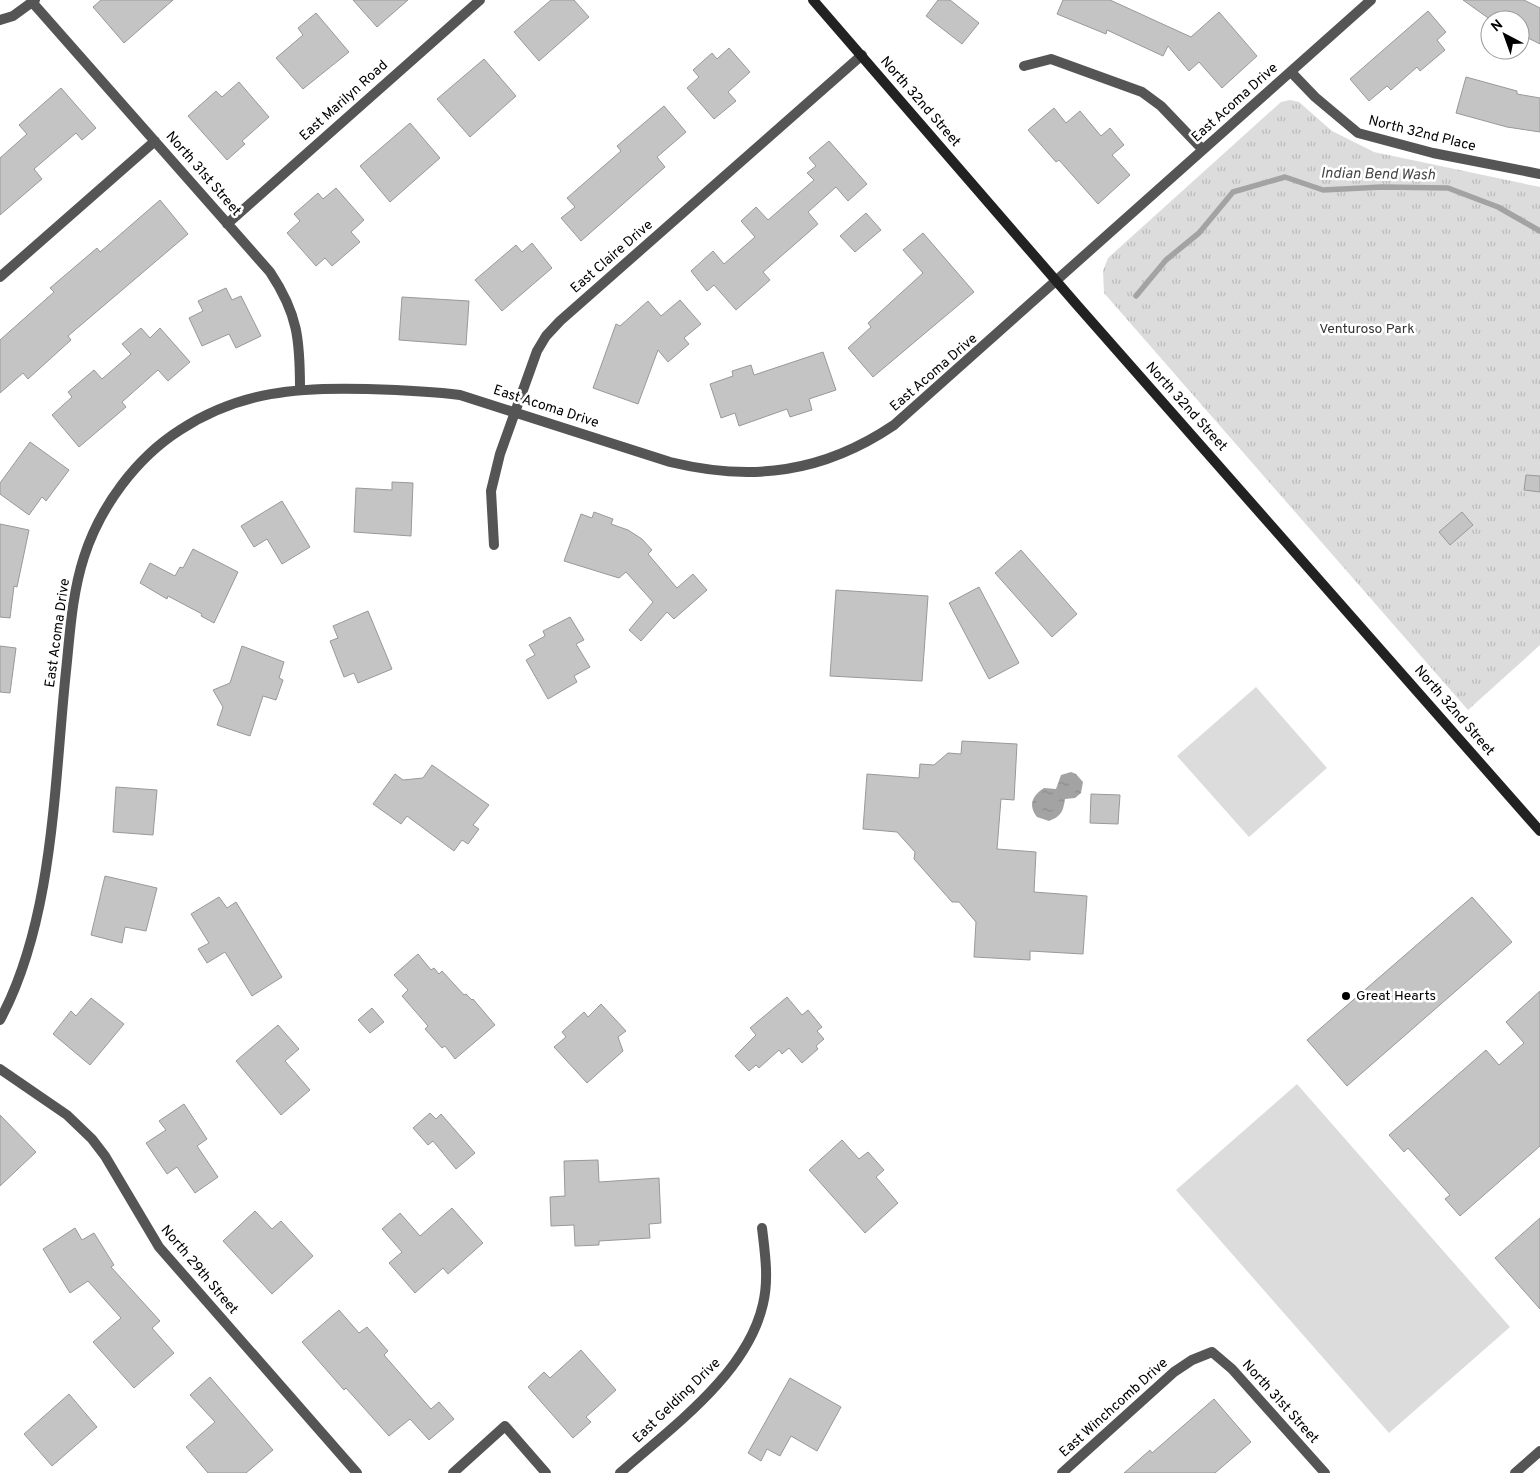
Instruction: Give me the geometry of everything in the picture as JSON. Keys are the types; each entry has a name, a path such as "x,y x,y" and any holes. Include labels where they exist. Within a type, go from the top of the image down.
{"main road":[{"name":"North 32nd Street","path":"813,0 1057,282 1540,831"}],"street":[{"name":"East Marilyn Road","path":"227,224 480,0"},
{"name":"East Acoma Drive","path":"0,1020 12,999 36,922 47,860 73,604 85,555 103,515 121,487 140,463 163,441 214,411 247,398 317,387 429,391 460,395 670,462 703,470 763,473 812,465 841,455 874,439 894,425 1057,282 1371,0"},
{"name":"North 31st Street","path":"34,1 270,272 286,295 295,319 300,389"},
{"path":"0,20 13,16 34,1"},
{"name":"East Claire Drive","path":"494,545 491,491 514,411 536,351 546,336 560,321 862,55"},
{"path":"1024,66 1051,59 1142,92 1160,106 1204,150"},
{"name":"North 32nd Place","path":"1291,72 1315,97 1358,133 1433,153 1540,174"},
{"path":"0,277 155,140"},
{"name":"North 29th Street","path":"0,1069 67,1115 92,1139 160,1247 357,1473"},
{"name":"East Gelding Drive","path":"620,1473 726,1376 751,1342 764,1303 766,1263 762,1228"},
{"name":"North 31st Street","path":"1212,1352 1232,1369 1325,1473"},
{"name":"East Winchcomb Drive","path":"1062,1473 1174,1372 1192,1360 1212,1352"},
{"path":"454,1473 505,1426 546,1473"},
{"path":"1515,1473 1540,1451"}],"green space":[{"name":"Venturoso Park","path":"1290,100 1299,102 1332,131 1374,152 1540,187 1540,645 1468,710 1104,293 1103,271 1108,258 1281,102"},
{"path":"1256,687 1327,768 1249,837 1177,756"},
{"path":"1297,1084 1510,1327 1389,1433 1176,1190"}],"water":[{"path":"1071,772 1076,774 1083,782 1081,793 1075,798 1065,799 1061,813 1057,817 1049,821 1037,817 1032,805 1037,794 1044,788 1056,789 1061,775"}],"building":[{"path":"101,0 173,0 124,43 93,7"},
{"path":"353,0 408,0 377,27"},
{"path":"551,0 574,0 589,17 539,61 514,32"},
{"path":"938,0 950,0 979,23 962,44 926,16"},
{"path":"1063,0 1110,0 1191,37 1219,12 1257,56 1222,88 1199,62 1189,71 1168,46 1163,56 1107,30 1106,34 1057,14"},
{"path":"1463,0 1524,0 1540,8 1540,44 1530,39 1530,10 1480,10 1480,12"},
{"path":"1428,11 1446,32 1437,40 1445,50 1420,71 1417,67 1391,90 1387,86 1369,101 1350,79"},
{"path":"316,13 349,52 303,89 276,58 303,35 298,28"},
{"path":"729,48 750,72 728,92 736,101 714,119 687,88 699,77 693,70 712,53 717,59"},
{"path":"484,59 516,96 470,137 437,99"},
{"path":"1466,77 1517,91 1517,94 1540,98 1540,132 1507,127 1456,113"},
{"path":"239,82 269,117 242,141 245,144 227,160 188,116 216,91 222,97"},
{"path":"61,88 96,128 82,140 76,133 34,169 42,179 0,215 0,158 27,134 19,125"},
{"path":"664,106 686,132 657,157 665,167 581,241 561,218 575,207 567,198 621,151 617,146"},
{"path":"1054,108 1066,123 1080,111 1101,136 1110,128 1124,145 1112,155 1130,175 1098,204 1059,160 1056,162 1028,130"},
{"path":"410,123 440,158 390,202 360,166"},
{"path":"829,141 867,184 848,201 836,187 808,212 818,224 763,272 770,280 736,310 714,285 707,291 691,271 713,251 724,264 755,237 741,221 756,207 768,220 814,180 807,173 816,166 809,158"},
{"path":"336,188 364,220 351,232 360,242 332,266 325,258 316,266 287,233 300,221 294,214 318,193 323,199"},
{"path":"160,200 188,234 68,336 71,340 28,379 23,373 0,393 0,340 54,292 50,288 97,248 100,252"},
{"path":"866,213 881,230 855,252 840,236"},
{"path":"923,233 974,292 873,377 848,348 871,327 868,323 923,273 903,250"},
{"path":"532,243 552,268 502,311 475,280 516,245 522,252"},
{"path":"226,288 232,300 241,296 261,336 236,348 229,334 202,346 189,318 203,311 198,301"},
{"path":"402,297 469,301 466,345 399,340"},
{"path":"680,300 701,324 684,338 689,344 668,362 658,350 638,404 593,388 616,324 620,326 648,301 661,316"},
{"path":"141,328 150,338 160,328 190,362 168,381 158,370 122,402 126,407 79,447 52,415 72,397 68,392 94,370 102,379 131,354 122,344"},
{"path":"823,352 836,390 809,399 812,410 790,417 787,409 739,426 735,413 721,418 710,384 733,376 732,371 751,365 754,375"},
{"path":"30,442 69,470 46,501 42,497 29,515 0,494 0,483"},
{"path":"1526,475 1540,476 1540,492 1524,490"},
{"path":"392,482 413,483 411,536 354,532 356,488 392,490"},
{"path":"282,501 310,547 282,564 267,539 254,547 241,526"},
{"path":"594,512 613,519 611,524 628,530 642,539 652,550 648,554 677,588 693,574 707,590 674,619 667,612 641,641 629,630 653,602 626,572 619,578 564,561 581,514 592,518"},
{"path":"1462,512 1473,525 1450,545 1439,532"},
{"path":"0,524 29,530 17,587 14,586 10,618 0,617"},
{"path":"193,549 238,572 214,623 201,616 202,614 168,596 167,599 140,583 150,563 175,576 180,567 183,568"},
{"path":"1021,550 1077,614 1052,637 995,573"},
{"path":"979,587 1019,663 989,679 949,603"},
{"path":"836,590 928,596 922,681 830,676"},
{"path":"368,611 392,669 358,683 354,673 344,677 330,641 338,638 333,626"},
{"path":"570,617 584,640 576,644 590,667 574,676 577,682 548,699 526,660 535,655 529,645 545,636 543,631"},
{"path":"0,646 16,648 10,693 0,692"},
{"path":"242,646 284,662 279,678 283,680 276,700 263,696 250,736 217,725 223,707 213,690 230,683"},
{"path":"962,741 1017,744 1014,800 1001,799 997,849 1036,852 1034,892 1087,896 1083,954 1030,951 1030,960 974,957 976,922 959,902 952,902 914,859 915,852 897,832 863,829 867,774 919,778 920,764 934,765 948,753 961,754"},
{"path":"432,765 489,805 473,825 479,829 468,844 462,840 454,851 407,816 401,824 373,804 395,774 403,780 423,778"},
{"path":"116,787 157,790 153,835 113,832"},
{"path":"1091,794 1120,795 1118,824 1090,823"},
{"path":"105,876 157,888 146,931 125,927 122,943 91,935"},
{"path":"219,897 227,908 236,902 282,977 252,996 225,952 207,963 198,949 209,943 191,914"},
{"path":"1472,897 1512,942 1347,1086 1307,1040"},
{"path":"418,954 431,970 434,968 439,974 442,971 464,995 466,994 473,999 495,1025 455,1059 445,1046 442,1048 425,1029 428,1026 402,996 408,990 394,975"},
{"path":"1540,991 1540,1146 1460,1216 1445,1199 1450,1195 1408,1148 1404,1152 1389,1135 1486,1050 1499,1065 1524,1043 1506,1022"},
{"path":"787,997 802,1015 808,1010 822,1027 817,1031 824,1039 816,1046 818,1049 802,1063 789,1048 782,1054 779,1050 759,1068 756,1065 749,1071 735,1056 756,1035 750,1028"},
{"path":"91,998 124,1024 90,1065 53,1034 71,1011 76,1016"},
{"path":"601,1004 626,1031 618,1037 623,1051 587,1083 554,1047 566,1037 562,1032 584,1012 588,1017"},
{"path":"372,1008 384,1022 370,1033 358,1020"},
{"path":"278,1025 299,1049 285,1061 310,1090 281,1115 236,1061"},
{"path":"184,1104 207,1139 197,1146 218,1177 195,1193 177,1167 167,1174 146,1143 166,1130 159,1121"},
{"path":"430,1113 436,1119 441,1114 475,1153 456,1169 433,1141 428,1145 413,1128"},
{"path":"0,1115 36,1152 0,1186"},
{"path":"842,1140 859,1159 868,1152 884,1170 876,1177 898,1203 865,1233 809,1170"},
{"path":"598,1160 599,1182 659,1178 661,1223 649,1224 650,1238 599,1241 599,1245 575,1246 574,1225 551,1226 550,1197 565,1196 564,1161"},
{"path":"452,1208 483,1243 448,1274 443,1268 415,1293 389,1263 402,1252 382,1229 400,1213 420,1236"},
{"path":"255,1211 272,1229 281,1221 313,1256 272,1294 223,1241"},
{"path":"1540,1218 1540,1309 1495,1258"},
{"path":"75,1228 82,1240 94,1233 114,1265 111,1267 160,1321 152,1328 174,1353 134,1388 93,1342 121,1318 88,1281 70,1293 43,1249"},
{"path":"339,1310 359,1333 367,1327 388,1351 384,1355 431,1409 439,1402 454,1419 429,1440 410,1419 389,1436 346,1388 344,1390 302,1342"},
{"path":"581,1350 616,1390 586,1417 591,1422 573,1438 528,1387 544,1372 550,1378"},
{"path":"210,1377 273,1450 246,1473 208,1473 186,1447 215,1422 190,1395"},
{"path":"790,1378 841,1407 817,1451 791,1436 780,1456 767,1449 761,1461 748,1453"},
{"path":"69,1394 97,1427 52,1466 24,1434"},
{"path":"1214,1399 1251,1442 1215,1473 1124,1473 1150,1450 1152,1453"}],"waterway":[{"name":"Indian Bend Wash","path":"1136,296 1166,260 1199,233 1233,192 1285,177 1323,190 1382,187 1448,188 1498,207 1540,231"}],"place":[{"name":"Great Hearts","path":"1346,996"}]}
